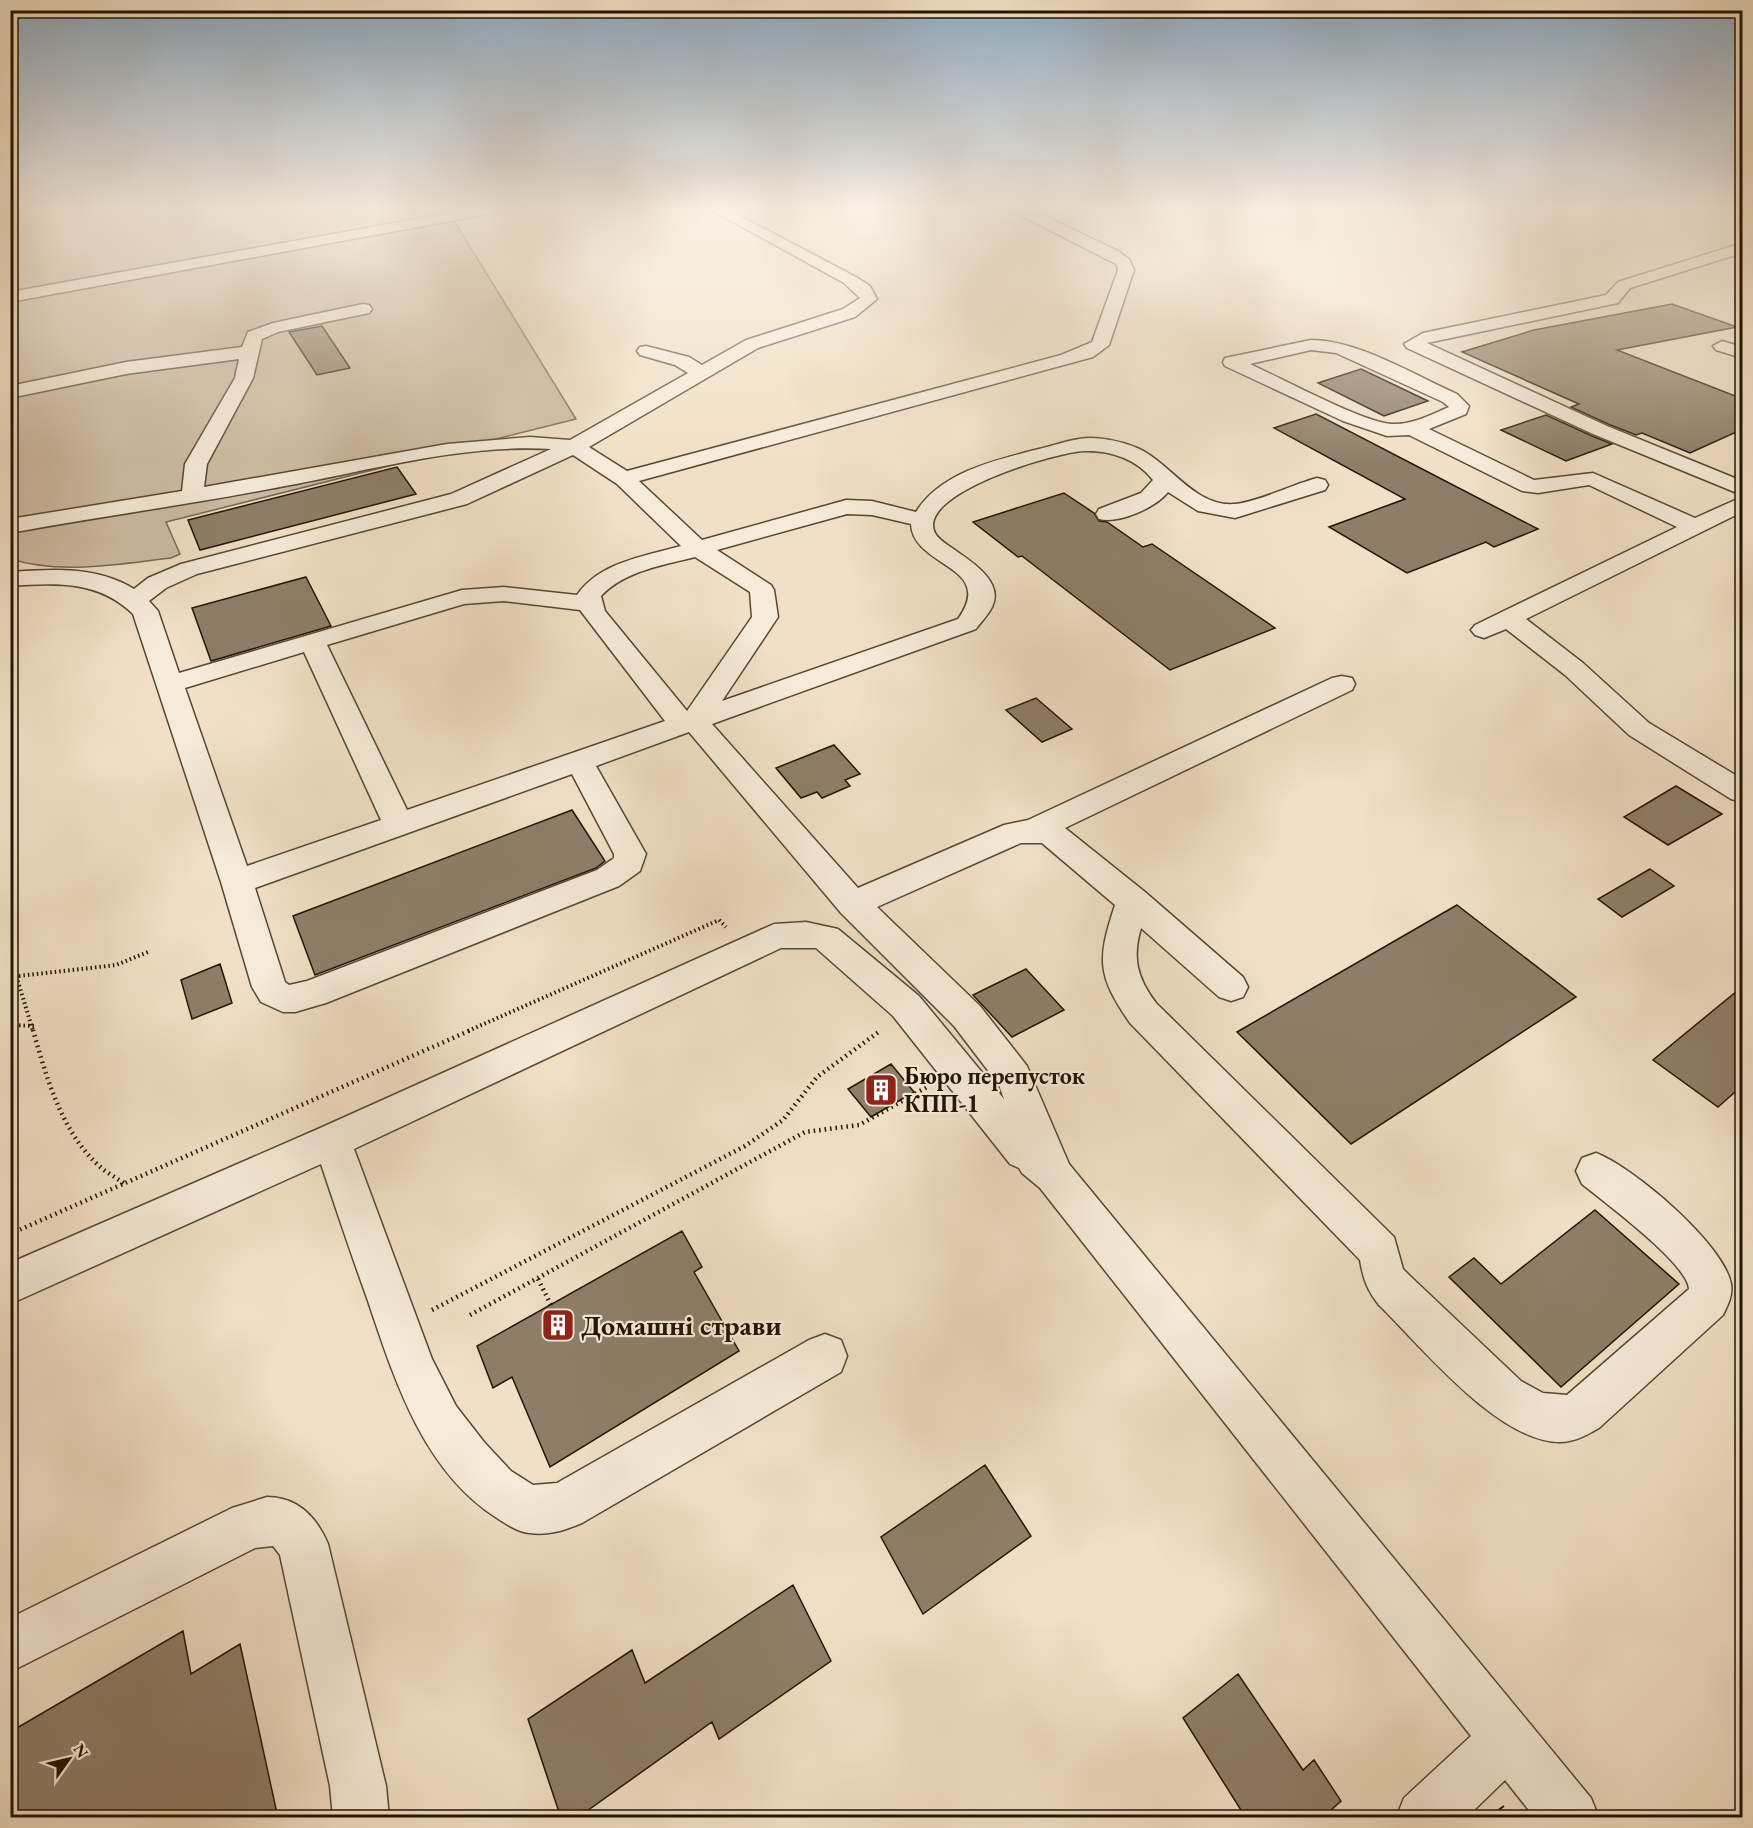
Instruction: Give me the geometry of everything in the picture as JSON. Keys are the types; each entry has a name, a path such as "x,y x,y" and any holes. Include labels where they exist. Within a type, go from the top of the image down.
{"lane":[{"path":"10,297 36,292"},
{"path":"136,600 157,583 189,569 446,504 573,447 752,344 849,313 869,299 865,292"},
{"path":"622,479 1087,353 1104,341 1119,292"},
{"path":"1618,292 1612,299 1605,301 1423,338 1416,340 1413,344 1600,430 1743,489"},
{"path":"192,495 196,464 249,367 249,352 254,336 265,330 363,309"},
{"path":"1412,429 1457,412 1459,406 1444,395 1342,349 1327,345 1232,360 1370,425 1396,431 1412,429 1530,486 1545,486 1578,477 1593,479 1695,527"},
{"path":"1722,346 1743,353"},
{"path":"646,351 682,361 702,373"},
{"path":"10,392 126,368 249,352"},
{"path":"10,526 450,448 528,442 573,447 600,462 622,479 698,549 749,577 762,590 765,610 756,634 688,723"},
{"path":"237,882 967,624 981,610 984,595 978,580 929,539 922,529 922,520 940,496 969,479 1079,445 1110,446 1127,451 1141,458 1160,473 1164,480 1206,506 1235,511 1317,485"},
{"path":"1107,514 1155,495 1162,488 1164,480"},
{"path":"1484,630 1743,504"},
{"path":"922,520 872,508 846,507 610,576 594,587 589,596 593,612 688,723 853,904 967,1016 1014,1077 1039,1164"},
{"path":"10,579 53,575 108,584 136,600 145,610 237,882 269,987 274,996 294,999 314,993 608,878 622,870 629,863 630,854 579,761"},
{"path":"170,684 462,597 529,596 591,604"},
{"path":"1508,618 1574,669 1639,729 1743,792"},
{"path":"312,641 399,825"},
{"path":"853,904 1016,833 1034,830 1342,684"},
{"path":"1034,830 1052,834 1069,846 1231,987"},
{"path":"1133,900 1119,950 1117,968 1125,989 1143,1013 1378,1251 1384,1278 1394,1290 1505,1397 1526,1410 1557,1419 1569,1419 1583,1412 1708,1300 1712,1289 1707,1274 1690,1251 1596,1170"},
{"path":"10,1284 332,1141 774,938 809,933 826,938 876,982 891,1015 973,1118 1039,1164 1571,1818"},
{"path":"332,1141 414,1370 440,1422 467,1459 494,1488 527,1509 547,1510 565,1506 825,1356"},
{"path":"10,1646 249,1525 281,1522 292,1529 303,1544 358,1786 361,1818"},
{"path":"1424,1818 1476,1771 1506,1737"}],"path":[{"path":"10,1234 719,920 745,951"},
{"path":"10,977 116,965 148,952"},
{"path":"10,955 48,1077 71,1129 95,1162 124,1183"},
{"path":"873,1022 887,1038"},
{"path":"10,1025 34,1026"},
{"path":"399,1327 745,1146 783,1120 817,1077 880,1031"},
{"path":"470,1315 805,1132 859,1125 930,1085 922,1077"},
{"path":"538,1279 551,1305"}],"shaded area":[{"path":"10,292 498,292 576,419 166,522 180,554 171,558 90,567 30,564 11,559"}],"building":[{"path":"1672,304 1737,327 1617,350 1743,399 1743,429 1690,453 1642,433 1636,435 1608,424 1571,407 1579,404 1462,352 1534,330"},
{"path":"322,326 350,368 317,375 289,332"},
{"path":"1361,369 1428,401 1384,416 1318,383"},
{"path":"1316,414 1538,529 1494,547 1486,542 1407,573 1329,527 1405,499 1274,428"},
{"path":"1546,415 1612,444 1566,461 1501,430"},
{"path":"397,467 416,494 200,550 188,520"},
{"path":"1064,493 1094,513 1099,521 1107,522 1143,547 1152,544 1275,628 1170,670 1022,556 1018,557 973,522"},
{"path":"306,577 331,626 211,661 192,608"},
{"path":"1036,698 1072,729 1042,742 1006,710"},
{"path":"834,745 860,774 845,780 850,786 822,798 817,792 801,798 776,768"},
{"path":"1676,786 1722,814 1668,845 1624,817"},
{"path":"572,810 605,861 596,868 315,975 293,916"},
{"path":"1650,869 1674,886 1622,917 1598,899"},
{"path":"1457,905 1576,997 1351,1144 1237,1032"},
{"path":"220,964 232,1003 192,1019 181,980"},
{"path":"1026,969 1064,1010 1012,1037 973,995"},
{"path":"1743,986 1743,1085 1718,1107 1653,1060"},
{"name":"Бюро перепусток КПП-1","path":"891,1064 914,1092 871,1117 848,1089"},
{"path":"1595,1210 1679,1284 1561,1387 1449,1277 1474,1258 1501,1284"},
{"path":"682,1231 702,1267 694,1272 739,1351 550,1467 512,1377 493,1388 477,1346"},
{"path":"985,1465 1031,1536 923,1614 881,1537"},
{"path":"793,1585 831,1661 719,1739 712,1722 577,1818 561,1818 528,1719 632,1650 645,1683"},
{"path":"183,1631 191,1674 240,1644 278,1818 10,1818 10,1732"},
{"path":"1238,1674 1303,1770 1314,1760 1341,1801 1322,1818 1246,1818 1183,1718"}],"place":[{"name":"Бюро перепусток КПП-1","path":"881,1090"},
{"name":"Домашні страви","path":"558,1325"}]}
